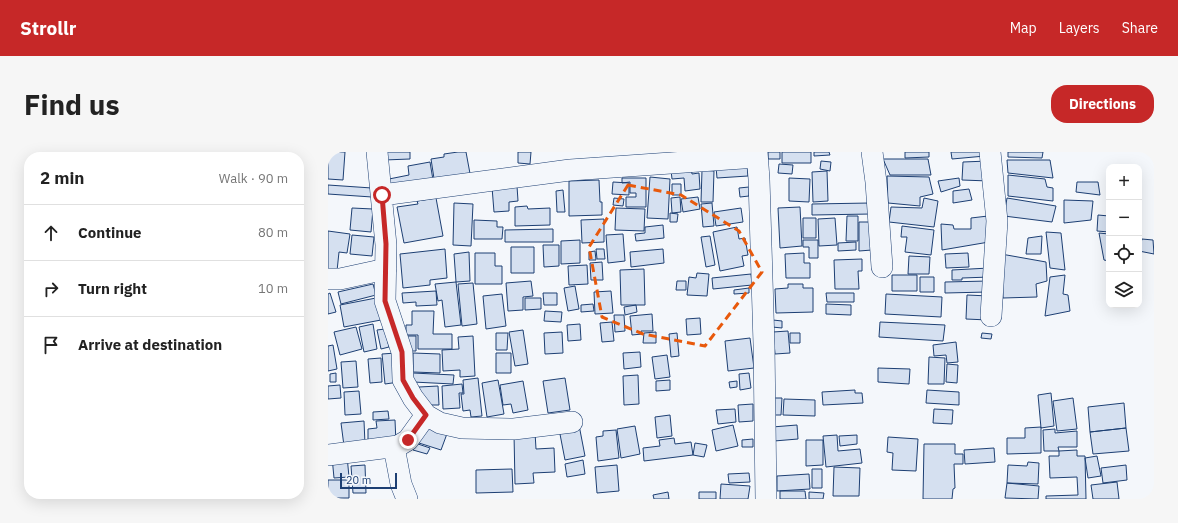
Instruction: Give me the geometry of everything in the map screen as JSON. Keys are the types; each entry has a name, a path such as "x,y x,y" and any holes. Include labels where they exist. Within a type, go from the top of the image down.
{"street":[{"path":"377,152 386,244 385,301 402,352 403,380 413,398 426,415 440,423 462,428 514,429 572,422"},
{"path":"872,152 876,182 882,267"},
{"path":"990,152 997,222 991,316"},
{"path":"382,195 570,170 757,154 764,329 766,499"},
{"path":"328,279 340,279 386,269"},
{"path":"328,454 398,446 408,440 426,415"},
{"path":"394,447 401,484 407,499"}],"highlighted area":[{"path":"628,185 681,195 739,231 762,272 705,346 643,334 602,317 589,247"}],"building":[{"path":"328,152 345,152 343,180 328,179"},
{"path":"384,152 410,152 410,159 384,160"},
{"path":"466,152 471,179 435,185 431,159 444,157 444,154"},
{"path":"518,152 531,152 530,164 518,163"},
{"path":"768,152 780,152 780,159 768,159"},
{"path":"782,152 811,152 811,163 782,163"},
{"path":"814,152 829,152 830,155 814,156"},
{"path":"905,152 929,152 929,157 905,158"},
{"path":"951,152 984,152 985,156 952,159"},
{"path":"1008,152 1043,152 1042,158 1008,157"},
{"path":"883,159 928,159 931,175 890,175"},
{"path":"1007,160 1050,160 1053,178 1008,173"},
{"path":"821,161 831,162 830,171 820,169"},
{"path":"988,161 989,181 962,180 963,162"},
{"path":"430,162 434,186 392,192 389,179 409,175 408,166"},
{"path":"747,164 748,176 717,178 716,167"},
{"path":"779,164 793,165 792,174 778,173"},
{"path":"691,168 692,174 699,173 700,189 685,191 684,178 672,179 671,170"},
{"path":"702,170 714,171 713,202 701,202"},
{"path":"827,171 828,201 813,202 812,172"},
{"path":"1008,175 1045,179 1047,187 1053,188 1053,201 1008,196"},
{"path":"887,176 929,177 933,194 920,197 920,206 888,203"},
{"path":"650,177 670,179 668,219 647,218"},
{"path":"622,178 646,178 646,207 626,207 626,197 636,197 636,193 630,193 630,182 622,183"},
{"path":"789,178 810,179 809,202 789,201"},
{"path":"959,178 960,186 941,192 938,181"},
{"path":"599,180 602,215 569,216 569,181"},
{"path":"613,182 629,183 629,195 612,194"},
{"path":"1077,182 1098,182 1100,195 1076,192"},
{"path":"672,184 681,184 681,195 672,195"},
{"path":"328,185 372,188 372,197 328,194"},
{"path":"517,186 518,201 509,202 509,211 494,212 492,187"},
{"path":"749,187 749,196 740,197 739,188"},
{"path":"969,189 972,200 953,203 953,191"},
{"path":"563,190 565,212 557,212 556,191"},
{"path":"680,197 681,212 672,213 671,198"},
{"path":"698,197 700,209 683,212 681,199"},
{"path":"436,198 443,236 404,243 397,207 418,204 417,201"},
{"path":"614,198 624,199 623,206 613,205"},
{"path":"924,198 938,201 934,227 889,222 891,207 922,208"},
{"path":"1007,198 1056,206 1052,222 1004,216"},
{"path":"1064,200 1093,201 1091,220 1064,223"},
{"path":"454,203 473,204 471,246 453,245"},
{"path":"712,203 714,226 703,227 701,204"},
{"path":"870,203 871,214 812,215 812,204"},
{"path":"527,206 528,209 550,208 550,225 515,226 515,207"},
{"path":"800,207 802,246 780,248 778,208"},
{"path":"352,208 373,209 371,232 350,230"},
{"path":"616,208 645,209 644,231 615,230"},
{"path":"741,208 743,222 716,226 714,212"},
{"path":"670,213 678,214 677,222 670,222"},
{"path":"1098,215 1106,216 1106,232 1097,231"},
{"path":"847,216 858,216 858,241 846,241"},
{"path":"988,216 989,242 942,250 941,224 953,225 954,229 971,229 971,218"},
{"path":"803,218 816,218 816,238 803,238"},
{"path":"835,218 837,245 819,246 818,219"},
{"path":"604,219 604,242 582,243 581,220"},
{"path":"474,220 497,221 497,227 503,227 502,239 474,239"},
{"path":"859,222 872,222 872,250 859,251"},
{"path":"663,225 664,238 636,241 635,234 645,233 645,227"},
{"path":"902,226 934,230 931,255 905,252 907,237 901,237"},
{"path":"737,227 739,239 745,238 748,255 742,256 744,266 720,271 713,232"},
{"path":"553,229 553,242 505,242 505,230"},
{"path":"328,231 350,234 347,253 339,252 337,271 328,269"},
{"path":"1046,232 1061,233 1065,270 1050,268"},
{"path":"1099,233 1106,234 1106,260 1104,260"},
{"path":"623,234 625,261 608,263 606,235"},
{"path":"352,235 374,237 372,256 350,254"},
{"path":"710,236 715,265 706,267 701,237"},
{"path":"1042,236 1041,254 1026,254 1028,238"},
{"path":"1142,239 1153,240 1154,254 1142,252"},
{"path":"580,240 580,263 561,264 561,241"},
{"path":"803,240 818,240 818,258 809,258 809,247 803,247"},
{"path":"856,242 856,250 838,251 838,243"},
{"path":"543,245 559,245 559,266 544,267"},
{"path":"511,247 534,247 534,273 511,273"},
{"path":"445,249 447,278 430,280 430,285 403,288 400,254"},
{"path":"596,249 604,249 605,259 597,259"},
{"path":"663,249 664,263 631,267 630,252"},
{"path":"595,251 596,260 589,260 589,252"},
{"path":"469,252 470,281 456,282 454,254"},
{"path":"475,253 495,253 495,266 502,266 502,284 475,284"},
{"path":"804,253 804,263 810,263 810,278 786,278 785,254"},
{"path":"968,253 969,267 946,268 945,254"},
{"path":"1001,254 1046,262 1047,281 1036,284 1037,297 1003,298"},
{"path":"909,256 930,257 929,274 908,274"},
{"path":"862,259 862,271 858,271 859,289 835,289 834,260"},
{"path":"602,262 603,280 591,280 590,263"},
{"path":"587,265 588,284 569,285 568,266"},
{"path":"989,268 990,277 962,278 962,280 952,280 952,270"},
{"path":"644,269 645,305 621,305 620,270"},
{"path":"697,273 709,274 707,296 687,295 689,277 696,278"},
{"path":"751,274 752,285 713,289 712,278"},
{"path":"892,275 917,275 917,291 892,291"},
{"path":"1065,275 1063,294 1068,295 1070,311 1045,316 1050,277"},
{"path":"920,277 934,277 934,292 920,292"},
{"path":"531,281 533,296 523,297 523,310 508,311 506,283"},
{"path":"677,281 686,281 686,290 676,290"},
{"path":"988,281 988,292 945,293 945,282"},
{"path":"456,282 461,325 445,327 442,300 438,301 435,284"},
{"path":"473,283 477,324 462,326 458,284"},
{"path":"373,284 376,295 341,304 338,292"},
{"path":"788,284 803,284 803,288 813,288 813,312 776,313 775,289 788,288"},
{"path":"575,286 579,309 568,311 564,288"},
{"path":"749,288 749,293 734,294 734,290"},
{"path":"436,291 437,305 416,306 416,302 403,303 402,293"},
{"path":"611,291 613,313 595,314 594,292"},
{"path":"330,293 336,312 328,314 328,294"},
{"path":"543,293 557,293 557,305 544,305"},
{"path":"826,293 854,293 854,302 827,302"},
{"path":"502,294 506,326 486,329 483,296"},
{"path":"886,294 942,297 941,317 885,314"},
{"path":"967,295 989,296 988,320 966,319"},
{"path":"376,298 381,320 344,327 340,305"},
{"path":"525,298 541,298 541,309 525,310"},
{"path":"593,304 594,311 581,312 581,305"},
{"path":"826,304 851,305 851,315 826,314"},
{"path":"636,305 637,312 625,315 624,307"},
{"path":"412,311 434,311 433,334 452,334 452,349 418,349 418,335 406,335 406,325 412,325"},
{"path":"545,311 562,312 561,322 544,321"},
{"path":"652,314 653,331 641,331 642,334 632,335 630,316"},
{"path":"614,315 624,315 625,331 615,332"},
{"path":"700,318 701,334 687,335 686,319"},
{"path":"773,320 782,321 782,328 772,327"},
{"path":"612,322 614,341 602,342 600,323"},
{"path":"880,322 945,325 943,341 879,337"},
{"path":"373,324 377,349 364,352 359,327"},
{"path":"580,324 581,340 568,341 567,325"},
{"path":"356,327 362,349 340,355 334,332"},
{"path":"385,329 389,347 381,349 377,330"},
{"path":"523,330 528,364 515,366 509,332"},
{"path":"788,331 790,353 775,354 773,332"},
{"path":"562,332 563,353 545,354 544,333"},
{"path":"656,332 656,343 643,343 644,333"},
{"path":"496,333 508,333 507,350 496,350"},
{"path":"677,333 679,356 671,357 669,334"},
{"path":"790,333 800,333 800,343 790,343"},
{"path":"982,333 992,334 991,339 981,338"},
{"path":"407,336 416,336 416,351 406,351"},
{"path":"473,336 475,376 460,377 460,370 443,371 442,350 459,349 458,337"},
{"path":"750,338 754,368 728,371 725,341"},
{"path":"956,342 958,362 947,363 946,355 934,356 933,345"},
{"path":"333,345 337,369 328,371 328,346"},
{"path":"640,352 641,367 624,369 623,353"},
{"path":"396,353 399,382 385,384 382,354"},
{"path":"413,353 440,354 440,373 413,372"},
{"path":"496,353 511,353 511,373 496,373"},
{"path":"667,355 670,377 655,379 652,357"},
{"path":"929,357 945,358 944,384 928,384"},
{"path":"381,358 382,382 370,383 368,359"},
{"path":"356,361 358,387 343,388 341,362"},
{"path":"947,364 958,365 957,383 946,382"},
{"path":"878,368 910,369 909,384 878,382"},
{"path":"336,373 336,382 330,382 330,374"},
{"path":"413,373 454,375 453,384 413,382"},
{"path":"749,373 751,388 740,390 739,374"},
{"path":"638,375 639,404 624,405 623,376"},
{"path":"478,378 482,416 471,417 470,410 463,411 461,394 464,394 463,380"},
{"path":"565,378 570,410 548,413 543,381"},
{"path":"498,380 504,414 487,417 482,383"},
{"path":"670,380 670,390 656,391 656,381"},
{"path":"523,381 528,410 513,413 511,404 503,405 500,385"},
{"path":"737,381 737,387 730,388 729,382"},
{"path":"462,384 463,393 459,393 460,408 443,409 442,386"},
{"path":"340,385 341,398 328,399 328,386"},
{"path":"438,386 439,405 420,405 419,387"},
{"path":"855,390 855,393 862,393 863,403 823,405 822,392"},
{"path":"927,390 959,392 959,405 926,403"},
{"path":"359,391 361,414 345,415 344,392"},
{"path":"1051,393 1054,426 1041,428 1038,395"},
{"path":"774,398 782,398 781,415 774,415"},
{"path":"1073,398 1077,429 1057,431 1053,401"},
{"path":"784,399 815,400 815,416 783,415"},
{"path":"1124,403 1126,428 1090,432 1088,407"},
{"path":"753,404 753,421 739,422 738,405"},
{"path":"735,409 736,422 718,424 716,410"},
{"path":"934,409 953,410 952,424 933,423"},
{"path":"388,411 389,419 373,420 373,412"},
{"path":"670,415 672,436 657,438 655,417"},
{"path":"395,420 396,443 368,445 368,429 377,428 376,421"},
{"path":"364,421 365,444 344,446 341,423"},
{"path":"426,424 448,431 441,450 419,443"},
{"path":"579,425 585,456 565,460 559,429"},
{"path":"733,425 738,446 716,451 712,430"},
{"path":"797,425 798,439 774,441 772,427"},
{"path":"635,426 640,454 621,458 617,429"},
{"path":"1041,427 1041,453 1007,454 1007,438 1025,438 1025,428"},
{"path":"1126,428 1129,451 1093,454 1090,432"},
{"path":"1055,429 1055,433 1077,431 1077,447 1058,447 1059,451 1044,451 1043,430"},
{"path":"616,430 619,458 598,461 596,437 603,436 603,431"},
{"path":"535,432 536,449 554,448 555,472 533,473 534,483 515,484 514,434"},
{"path":"837,435 838,451 860,449 862,463 826,467 823,436"},
{"path":"857,435 857,444 840,446 839,436"},
{"path":"888,437 918,439 916,471 892,470 893,453 887,452"},
{"path":"674,438 675,444 691,442 693,455 644,461 643,448 660,446 659,440"},
{"path":"753,439 753,447 742,447 742,440"},
{"path":"806,440 823,440 823,465 806,466"},
{"path":"415,443 430,448 427,454 413,450"},
{"path":"695,443 707,445 704,457 693,455"},
{"path":"924,444 955,444 955,454 963,454 963,464 954,464 955,488 953,489 952,499 923,499"},
{"path":"994,448 995,462 965,464 964,450"},
{"path":"1077,450 1077,456 1085,456 1086,499 1046,499 1046,496 1078,495 1077,477 1050,478 1049,456 1059,456 1059,451"},
{"path":"347,456 349,477 334,478 332,457"},
{"path":"1097,456 1101,476 1088,478 1085,458"},
{"path":"583,460 585,474 567,477 565,464"},
{"path":"1028,462 1039,463 1038,484 1007,483 1008,465 1027,466"},
{"path":"365,465 366,493 353,493 351,466"},
{"path":"617,465 619,491 597,493 595,467"},
{"path":"1126,465 1127,480 1103,483 1101,468"},
{"path":"834,467 860,468 859,496 833,496"},
{"path":"512,469 513,492 476,493 476,470"},
{"path":"812,469 822,469 822,488 812,488"},
{"path":"749,473 750,482 729,483 728,474"},
{"path":"809,474 810,489 777,491 777,476"},
{"path":"328,480 349,480 349,498 328,498"},
{"path":"1117,482 1119,499 1093,499 1091,485"},
{"path":"1007,483 1039,486 1038,499 1005,498"},
{"path":"721,484 750,486 748,499 720,499"},
{"path":"780,491 805,491 806,499 780,499"},
{"path":"668,492 669,499 654,499 653,495"},
{"path":"699,492 716,492 716,499 699,499"},
{"path":"809,492 824,493 823,499 809,499"}],"route":[{"path":"382,195 386,244 385,301 402,352 403,380 413,398 426,415 408,440"}]}
